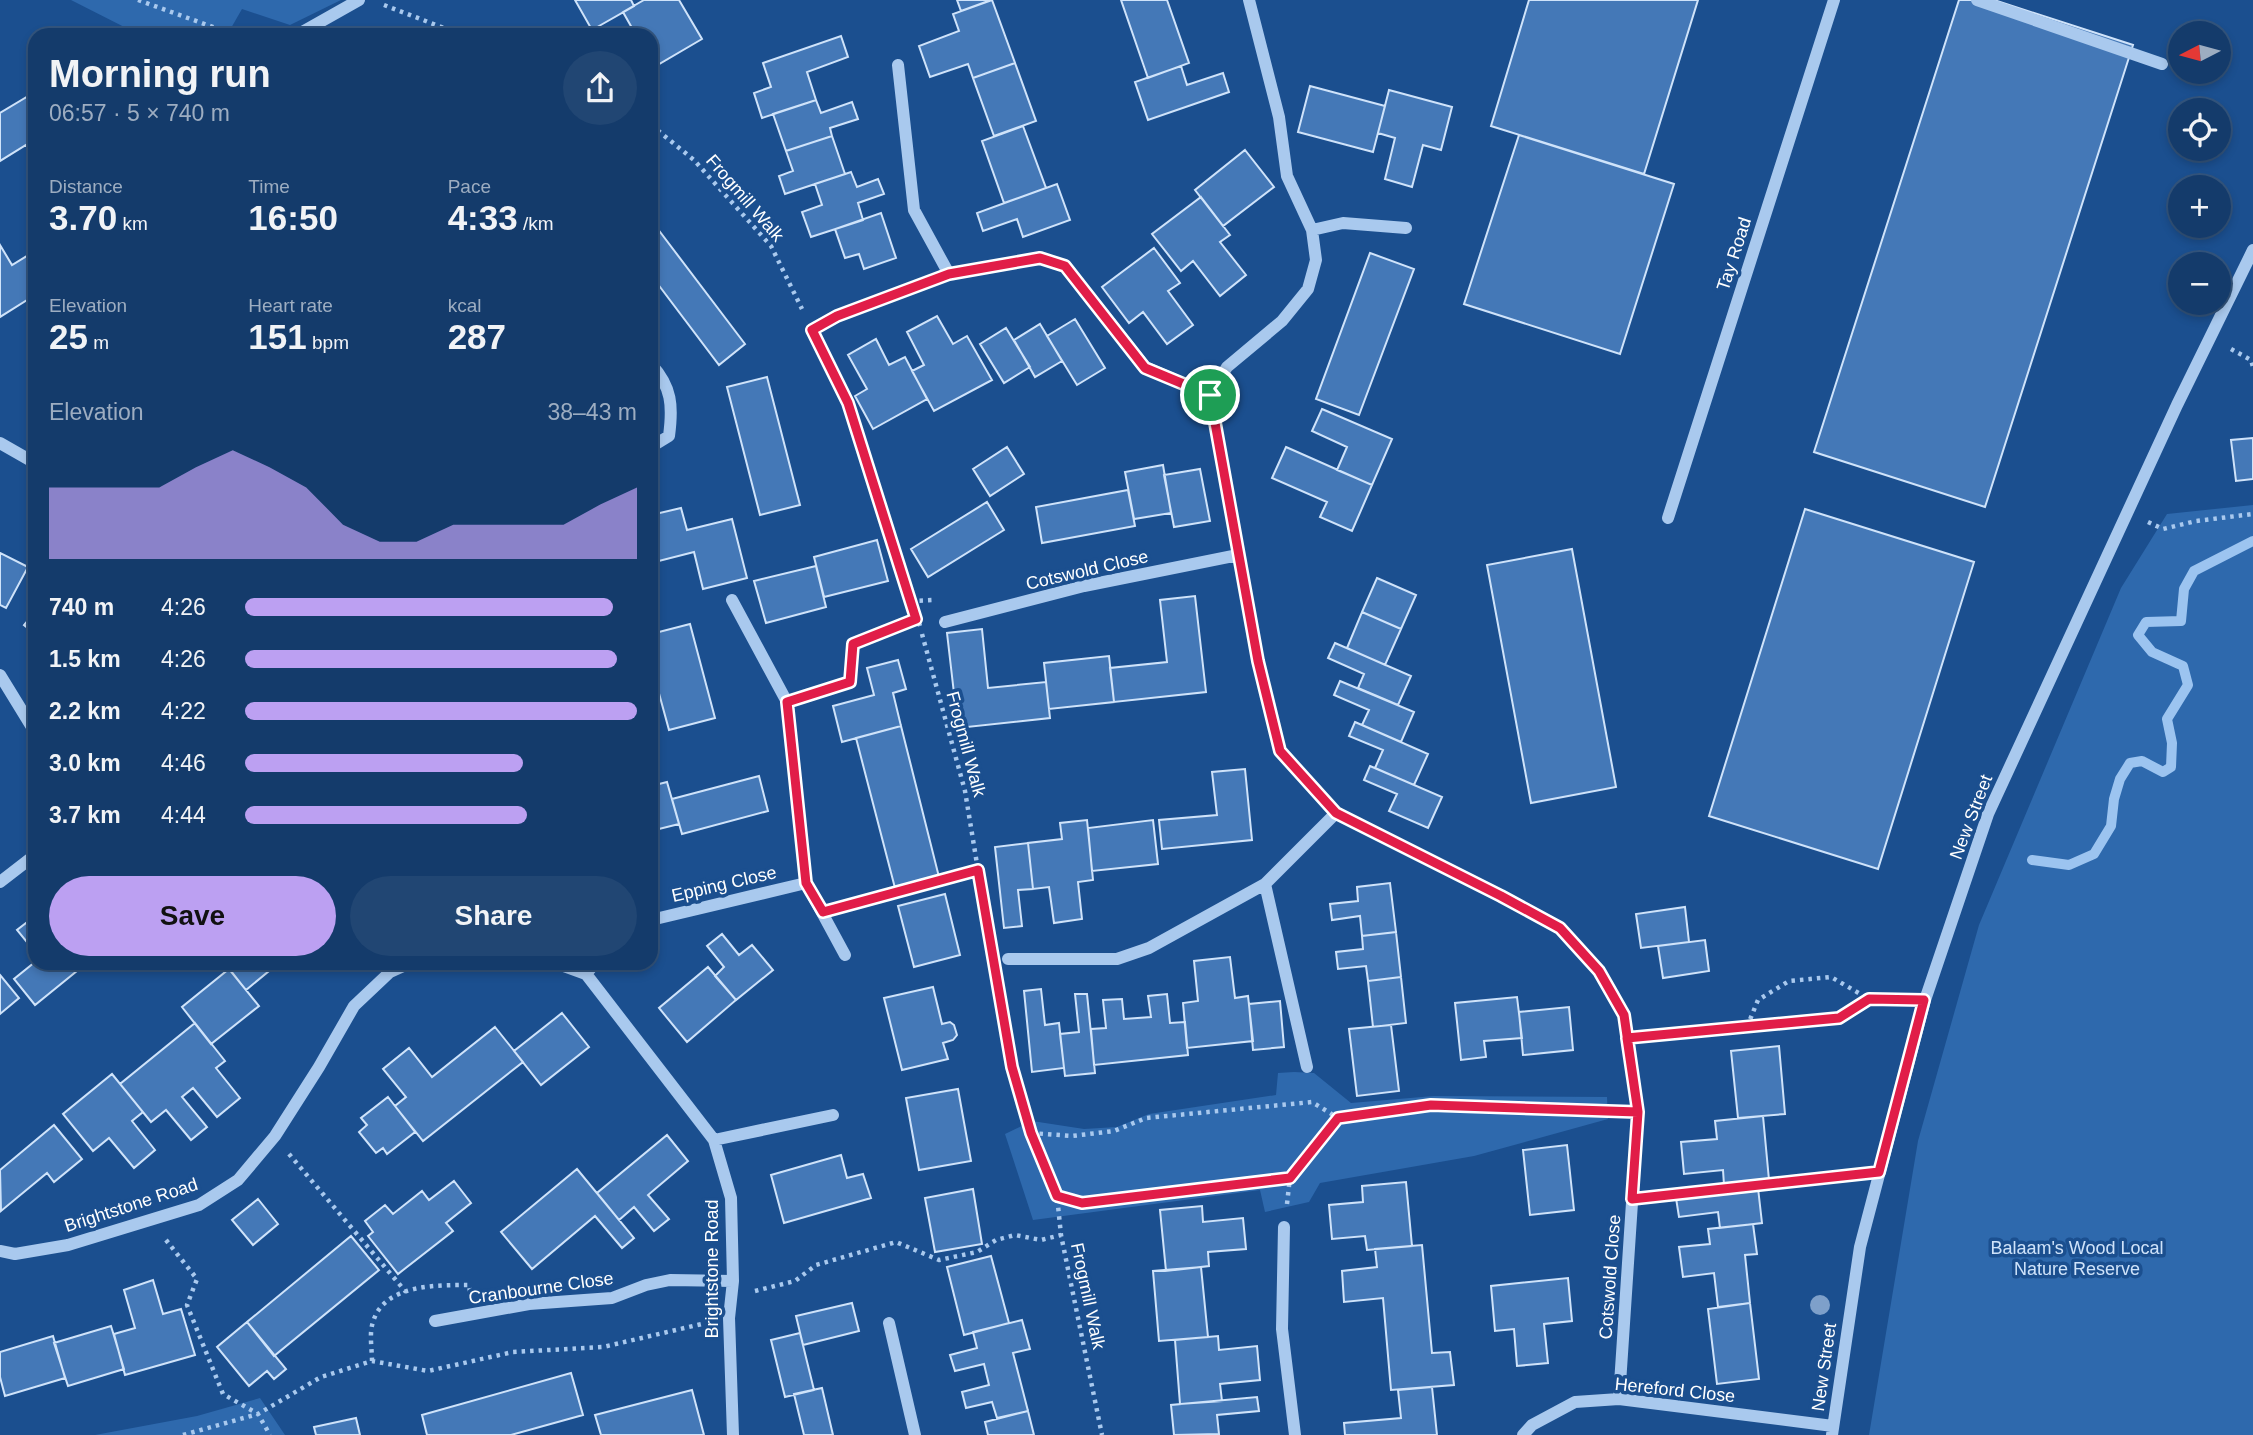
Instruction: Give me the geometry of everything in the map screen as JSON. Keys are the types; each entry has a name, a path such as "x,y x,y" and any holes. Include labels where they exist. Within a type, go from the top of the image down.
{"street":[{"path":"309,28 359,0"},
{"path":"812,330 837,316 949,274 1040,258 1065,266 1145,368 1210,395 1227,368 1282,321 1308,289 1317,260 1312,230 1287,177 1279,117 1250,0"},
{"name":"Tay Road","path":"1668,518 1834,0"},
{"path":"1977,0 2162,64"},
{"path":"898,65 914,210 949,274"},
{"path":"1312,230 1343,223 1406,228"},
{"name":"New Street","path":"1833,1430 1860,1247 1924,1000 1989,814 2177,405 2250,268 2253,250"},
{"path":"658,371 664,377 672,410 668,436 658,442"},
{"name":"Cotswold Close","path":"1210,395 1258,661 1280,751 1336,813 1560,928 1599,971 1624,1015 1638,1112 1619,1399"},
{"path":"0,443 28,459"},
{"name":"Cotswold Close","path":"945,622 1084,586 1238,555"},
{"path":"732,600 787,702 806,883 845,955"},
{"path":"0,675 28,721"},
{"path":"787,702 850,682"},
{"path":"1008,959 1117,958 1149,948 1265,884 1336,813"},
{"path":"0,882 28,860"},
{"name":"Epping Close","path":"658,918 806,883"},
{"path":"1265,884 1307,1067"},
{"name":"Brightstone Road","path":"0,1251 15,1254 68,1245 199,1205 238,1180 275,1136 354,1006 394,970"},
{"path":"575,970 586,974 589,970"},
{"name":"Brightstone Road","path":"586,974 714,1140 732,1198 733,1281 729,1318 733,1435"},
{"path":"714,1140 833,1115"},
{"path":"1284,1227 1282,1329 1295,1435"},
{"name":"Cranbourne Close","path":"435,1321 529,1304 612,1298 646,1285 670,1280 733,1281"},
{"path":"889,1323 915,1435"},
{"name":"Hereford Close","path":"1523,1435 1532,1425 1575,1402 1619,1399 1833,1430"}],"path":[{"path":"138,0 216,28"},
{"path":"382,5 443,28"},
{"name":"Frogmill Walk","path":"658,131 694,160 771,246 848,403 920,625 965,791 991,949"},
{"path":"2127,513 2164,530 2196,521 2253,514"},
{"path":"850,682 853,644 916,619"},
{"path":"823,912 978,870"},
{"name":"Frogmill Walk","path":"996,975 1012,1067 1031,1133 1057,1196 1060,1235 1102,1435"},
{"path":"1747,1027 1758,1000 1789,981 1831,977 1869,999 1924,1000"},
{"path":"1627,1038 1839,1018 1869,999"},
{"path":"1031,1133 1072,1136 1114,1131 1146,1118 1312,1102 1338,1118 1431,1105 1638,1112"},
{"path":"1057,1196 1082,1203 1290,1178 1338,1118"},
{"path":"275,1136 406,1292"},
{"path":"1632,1199 1879,1172"},
{"path":"150,1220 197,1279 187,1305 223,1394 258,1414 270,1435"},
{"path":"183,1435 258,1414 321,1377 372,1361 428,1371 513,1352 603,1347 729,1318 754,1292 795,1281 816,1265 896,1242 939,1260 976,1252 996,1240 1015,1235 1041,1240 1060,1235"}],"green space":[{"path":"71,0 341,0 290,25 242,9 231,28 126,28"},
{"name":"Balaam's Wood Local Nature Reserve","path":"2253,505 2253,1435 1869,1435 1918,1141 1979,925 2121,588 2167,514"},
{"path":"1278,1073 1314,1073 1351,1103 1434,1096 1607,1097 1608,1119 1474,1156 1320,1183 1309,1202 1265,1212 1260,1190 1033,1220 1005,1134 1032,1121 1084,1129 1117,1127 1149,1114 1276,1095"},
{"path":"260,1398 285,1435 95,1435 197,1416"}],"building":[{"path":"575,0 631,0 634,6 596,28 591,28"},
{"path":"644,0 679,0 702,39 658,65 658,28 632,28 623,12"},
{"path":"957,0 991,0 961,11"},
{"path":"992,0 1015,63 973,78 968,64 930,77 919,46 959,31 953,14"},
{"path":"1121,0 1167,0 1189,63 1148,78"},
{"path":"1529,0 1698,0 1644,174 1491,126"},
{"path":"1959,0 1994,0 2133,45 1985,507 1814,452"},
{"path":"841,36 848,57 807,72 816,100 762,118 754,93 771,87 763,63"},
{"path":"1015,63 1036,121 994,136 973,78"},
{"path":"1181,66 1187,85 1223,73 1229,92 1148,120 1135,82"},
{"path":"1310,86 1385,106 1373,152 1298,132"},
{"path":"1389,90 1452,107 1441,150 1423,145 1412,187 1385,179 1395,138 1378,133"},
{"path":"28,96 28,149 26,145 0,161 0,113"},
{"path":"816,100 821,113 852,102 858,119 830,128 832,136 786,151 773,114"},
{"path":"1023,126 1046,188 1004,203 982,141"},
{"path":"1519,135 1674,184 1620,354 1464,304"},
{"path":"832,136 845,174 785,194 779,176 793,171 786,151"},
{"path":"1245,150 1274,187 1223,226 1195,190"},
{"path":"851,172 857,187 878,179 884,194 858,203 863,220 811,237 802,212 822,205 815,184"},
{"path":"1057,184 1070,220 1023,237 1017,219 983,231 977,213"},
{"path":"1201,197 1230,235 1220,242 1246,275 1220,296 1193,261 1181,271 1152,234"},
{"path":"881,213 896,258 864,269 859,254 845,258 835,229"},
{"path":"658,229 745,344 719,365 658,284"},
{"path":"0,245 12,265 28,255 28,299 0,317"},
{"path":"1154,248 1180,283 1168,291 1193,325 1167,344 1143,312 1129,323 1102,287"},
{"path":"1370,253 1414,269 1359,415 1316,399"},
{"path":"937,316 953,344 967,336 992,380 934,411 912,371 924,365 907,332"},
{"path":"1075,319 1105,368 1077,385 1047,336"},
{"path":"1040,324 1062,361 1035,377 1014,340"},
{"path":"1006,328 1030,367 1004,383 980,344"},
{"path":"876,339 889,365 905,357 927,399 873,429 855,396 867,389 848,355"},
{"path":"767,377 800,505 760,515 727,387"},
{"path":"1322,409 1392,439 1372,485 1337,470 1347,447 1312,431"},
{"path":"2253,438 2253,479 2236,481 2231,440"},
{"path":"1007,447 1024,474 990,496 973,469"},
{"path":"1286,447 1372,485 1352,531 1320,517 1327,502 1272,478"},
{"path":"1163,465 1171,513 1134,519 1125,472"},
{"path":"1200,469 1210,521 1174,527 1164,475"},
{"path":"1128,490 1135,526 1042,543 1036,507"},
{"path":"987,502 1004,530 928,577 911,549"},
{"path":"681,508 687,530 732,519 747,578 703,589 694,552 658,561 658,513"},
{"path":"1805,509 1974,562 1878,869 1709,816"},
{"path":"877,540 888,581 824,597 814,557"},
{"path":"1572,549 1616,787 1531,803 1487,565"},
{"path":"0,553 28,567 6,608 0,605"},
{"path":"816,566 826,607 766,623 754,581"},
{"path":"1377,578 1416,595 1401,629 1362,612"},
{"path":"1195,596 1206,692 1114,702 1110,668 1167,662 1160,600"},
{"path":"1362,612 1401,629 1385,665 1347,648"},
{"path":"690,624 715,718 669,730 658,690 658,632"},
{"path":"982,629 988,688 1046,682 1050,718 958,728 947,633"},
{"path":"1335,643 1411,676 1398,705 1358,688 1364,674 1328,658"},
{"path":"1109,656 1114,702 1049,709 1044,663"},
{"path":"898,660 906,689 893,693 901,726 842,742 833,706 874,695 867,668"},
{"path":"1340,681 1414,712 1401,742 1362,725 1369,710 1334,695"},
{"path":"1355,722 1428,754 1414,785 1375,768 1383,750 1349,736"},
{"path":"901,726 939,877 895,888 856,738"},
{"path":"1370,766 1442,797 1428,828 1389,811 1397,794 1364,780"},
{"path":"1245,769 1252,840 1162,849 1159,820 1217,815 1212,772"},
{"path":"759,776 768,811 682,834 672,799"},
{"path":"667,782 679,824 658,829 658,784"},
{"path":"1087,820 1093,880 1078,882 1082,919 1054,923 1049,887 1033,889 1028,843 1062,839 1060,823"},
{"path":"1153,820 1158,864 1092,871 1088,828"},
{"path":"1028,843 1033,889 1018,890 1022,926 1004,928 995,847"},
{"path":"1390,883 1396,932 1362,936 1360,916 1332,920 1330,904 1358,901 1357,887"},
{"path":"945,894 960,955 914,967 898,906"},
{"path":"1685,907 1689,942 1641,948 1636,914"},
{"path":"28,921 28,943 17,930"},
{"path":"1396,932 1401,977 1368,981 1366,966 1338,969 1336,952 1363,949 1362,936"},
{"path":"722,934 739,955 752,945 773,970 736,1000 715,976 724,967 707,946"},
{"path":"1705,940 1709,971 1663,978 1658,946"},
{"path":"1230,957 1235,998 1248,996 1253,1041 1187,1048 1183,1003 1198,1001 1194,961"},
{"path":"708,967 736,1000 687,1042 659,1008"},
{"path":"28,968 28,970 78,970 35,1005 14,979"},
{"path":"228,970 259,1006 211,1044 182,1007"},
{"path":"230,970 270,970 246,990"},
{"path":"0,975 19,998 0,1014"},
{"path":"1401,977 1406,1023 1373,1027 1368,981"},
{"path":"933,987 942,1024 950,1022 957,1035 953,1040 943,1043 948,1059 902,1070 884,998"},
{"path":"1041,989 1045,1025 1059,1023 1064,1068 1032,1072 1024,991"},
{"path":"1075,994 1087,994 1095,1073 1065,1076 1060,1034 1079,1032"},
{"path":"1167,994 1170,1023 1185,1022 1188,1055 1094,1065 1091,1029 1106,1028 1103,1000 1122,999 1124,1019 1151,1017 1148,996"},
{"path":"1517,997 1522,1038 1484,1041 1486,1057 1461,1060 1455,1003"},
{"path":"1280,1001 1284,1047 1253,1050 1249,1004"},
{"path":"1569,1007 1573,1050 1523,1055 1519,1012"},
{"path":"562,1013 589,1047 541,1085 514,1051"},
{"path":"195,1023 225,1061 216,1068 240,1098 217,1117 193,1088 182,1097 207,1127 191,1140 166,1110 151,1122 120,1084"},
{"path":"1391,1025 1399,1091 1357,1096 1349,1029"},
{"path":"495,1027 523,1062 423,1141 395,1106 406,1097 383,1069 409,1048 432,1077"},
{"path":"1779,1046 1785,1114 1738,1118 1731,1051"},
{"path":"112,1074 143,1112 132,1121 155,1150 134,1168 109,1138 93,1151 63,1114"},
{"path":"958,1089 971,1161 919,1170 906,1098"},
{"path":"388,1097 415,1132 387,1154 383,1148 376,1153 359,1132 367,1125 361,1118"},
{"path":"1763,1116 1769,1180 1724,1185 1723,1170 1684,1174 1681,1142 1717,1139 1715,1121"},
{"path":"54,1125 82,1159 54,1182 47,1173 1,1211 0,1170"},
{"path":"667,1135 688,1161 648,1195 669,1219 654,1231 634,1207 619,1220 597,1193"},
{"path":"1567,1145 1574,1210 1530,1215 1523,1150"},
{"path":"841,1155 847,1178 863,1174 871,1198 784,1223 771,1175"},
{"path":"577,1169 634,1238 622,1248 595,1216 532,1269 501,1232"},
{"path":"454,1181 471,1203 446,1223 453,1231 398,1274 368,1236 373,1232 365,1221 385,1205 393,1214 422,1191 429,1200"},
{"path":"1406,1182 1412,1246 1367,1250 1365,1236 1332,1239 1329,1205 1363,1202 1362,1186"},
{"path":"1758,1188 1762,1223 1720,1228 1718,1212 1679,1217 1676,1198"},
{"path":"973,1189 982,1244 935,1252 925,1198"},
{"path":"258,1199 278,1224 253,1245 232,1220"},
{"path":"1202,1206 1203,1222 1243,1218 1246,1249 1208,1252 1209,1266 1166,1271 1160,1210"},
{"path":"1753,1224 1757,1254 1745,1255 1750,1303 1718,1307 1714,1273 1683,1277 1679,1247 1710,1244 1708,1229"},
{"path":"351,1236 379,1270 274,1356 247,1322"},
{"path":"1422,1245 1432,1353 1450,1352 1454,1385 1391,1390 1383,1298 1344,1302 1342,1271 1377,1267 1375,1249"},
{"path":"991,1256 1009,1323 964,1335 947,1267"},
{"path":"1201,1267 1208,1337 1159,1341 1153,1271"},
{"path":"1568,1278 1572,1321 1544,1324 1548,1363 1517,1366 1514,1329 1495,1331 1491,1286"},
{"path":"153,1280 163,1314 181,1309 195,1355 125,1375 114,1334 135,1328 124,1290"},
{"path":"852,1303 859,1331 803,1345 796,1316"},
{"path":"1750,1303 1759,1379 1717,1384 1708,1309"},
{"path":"1022,1320 1030,1349 1013,1353 1028,1411 997,1418 992,1402 966,1408 962,1392 989,1385 984,1364 955,1371 950,1355 977,1348 973,1332"},
{"path":"247,1322 286,1369 274,1379 267,1371 249,1386 217,1347"},
{"path":"111,1326 124,1369 68,1386 54,1343"},
{"path":"800,1333 814,1390 785,1397 771,1340"},
{"path":"53,1336 65,1378 5,1396 0,1377 0,1352"},
{"path":"1218,1336 1219,1350 1257,1346 1260,1380 1220,1384 1222,1401 1180,1404 1175,1340"},
{"path":"571,1373 583,1415 511,1435 427,1435 422,1415"},
{"path":"1432,1387 1437,1435 1345,1435 1344,1423 1401,1418 1398,1390"},
{"path":"822,1388 833,1435 804,1435 794,1394"},
{"path":"692,1390 704,1435 601,1435 595,1415"},
{"path":"1257,1397 1259,1411 1217,1415 1219,1434 1174,1435 1171,1405"},
{"path":"1028,1411 1034,1435 988,1435 985,1422"},
{"path":"356,1418 360,1435 316,1435 314,1427"}],"waterway":[{"path":"2032,860 2069,865 2094,854 2111,826 2114,799 2120,779 2130,763 2142,761 2163,772 2171,767 2172,743 2167,719 2188,685 2183,666 2152,652 2138,635 2146,622 2181,621 2184,589 2194,571 2253,541"}],"route":[{"path":"1210,395 1145,368 1065,266 1040,258 949,274 837,316 812,330 848,403 916,619 853,644 850,682 787,702 806,883 823,912 978,870 1012,1067 1031,1133 1057,1196 1082,1203 1290,1178 1338,1118 1431,1105 1638,1112 1627,1038 1839,1018 1869,999 1924,1000 1879,1172 1632,1199 1638,1112 1624,1015 1599,971 1560,928 1336,813 1280,751 1258,661 1210,395"}]}
